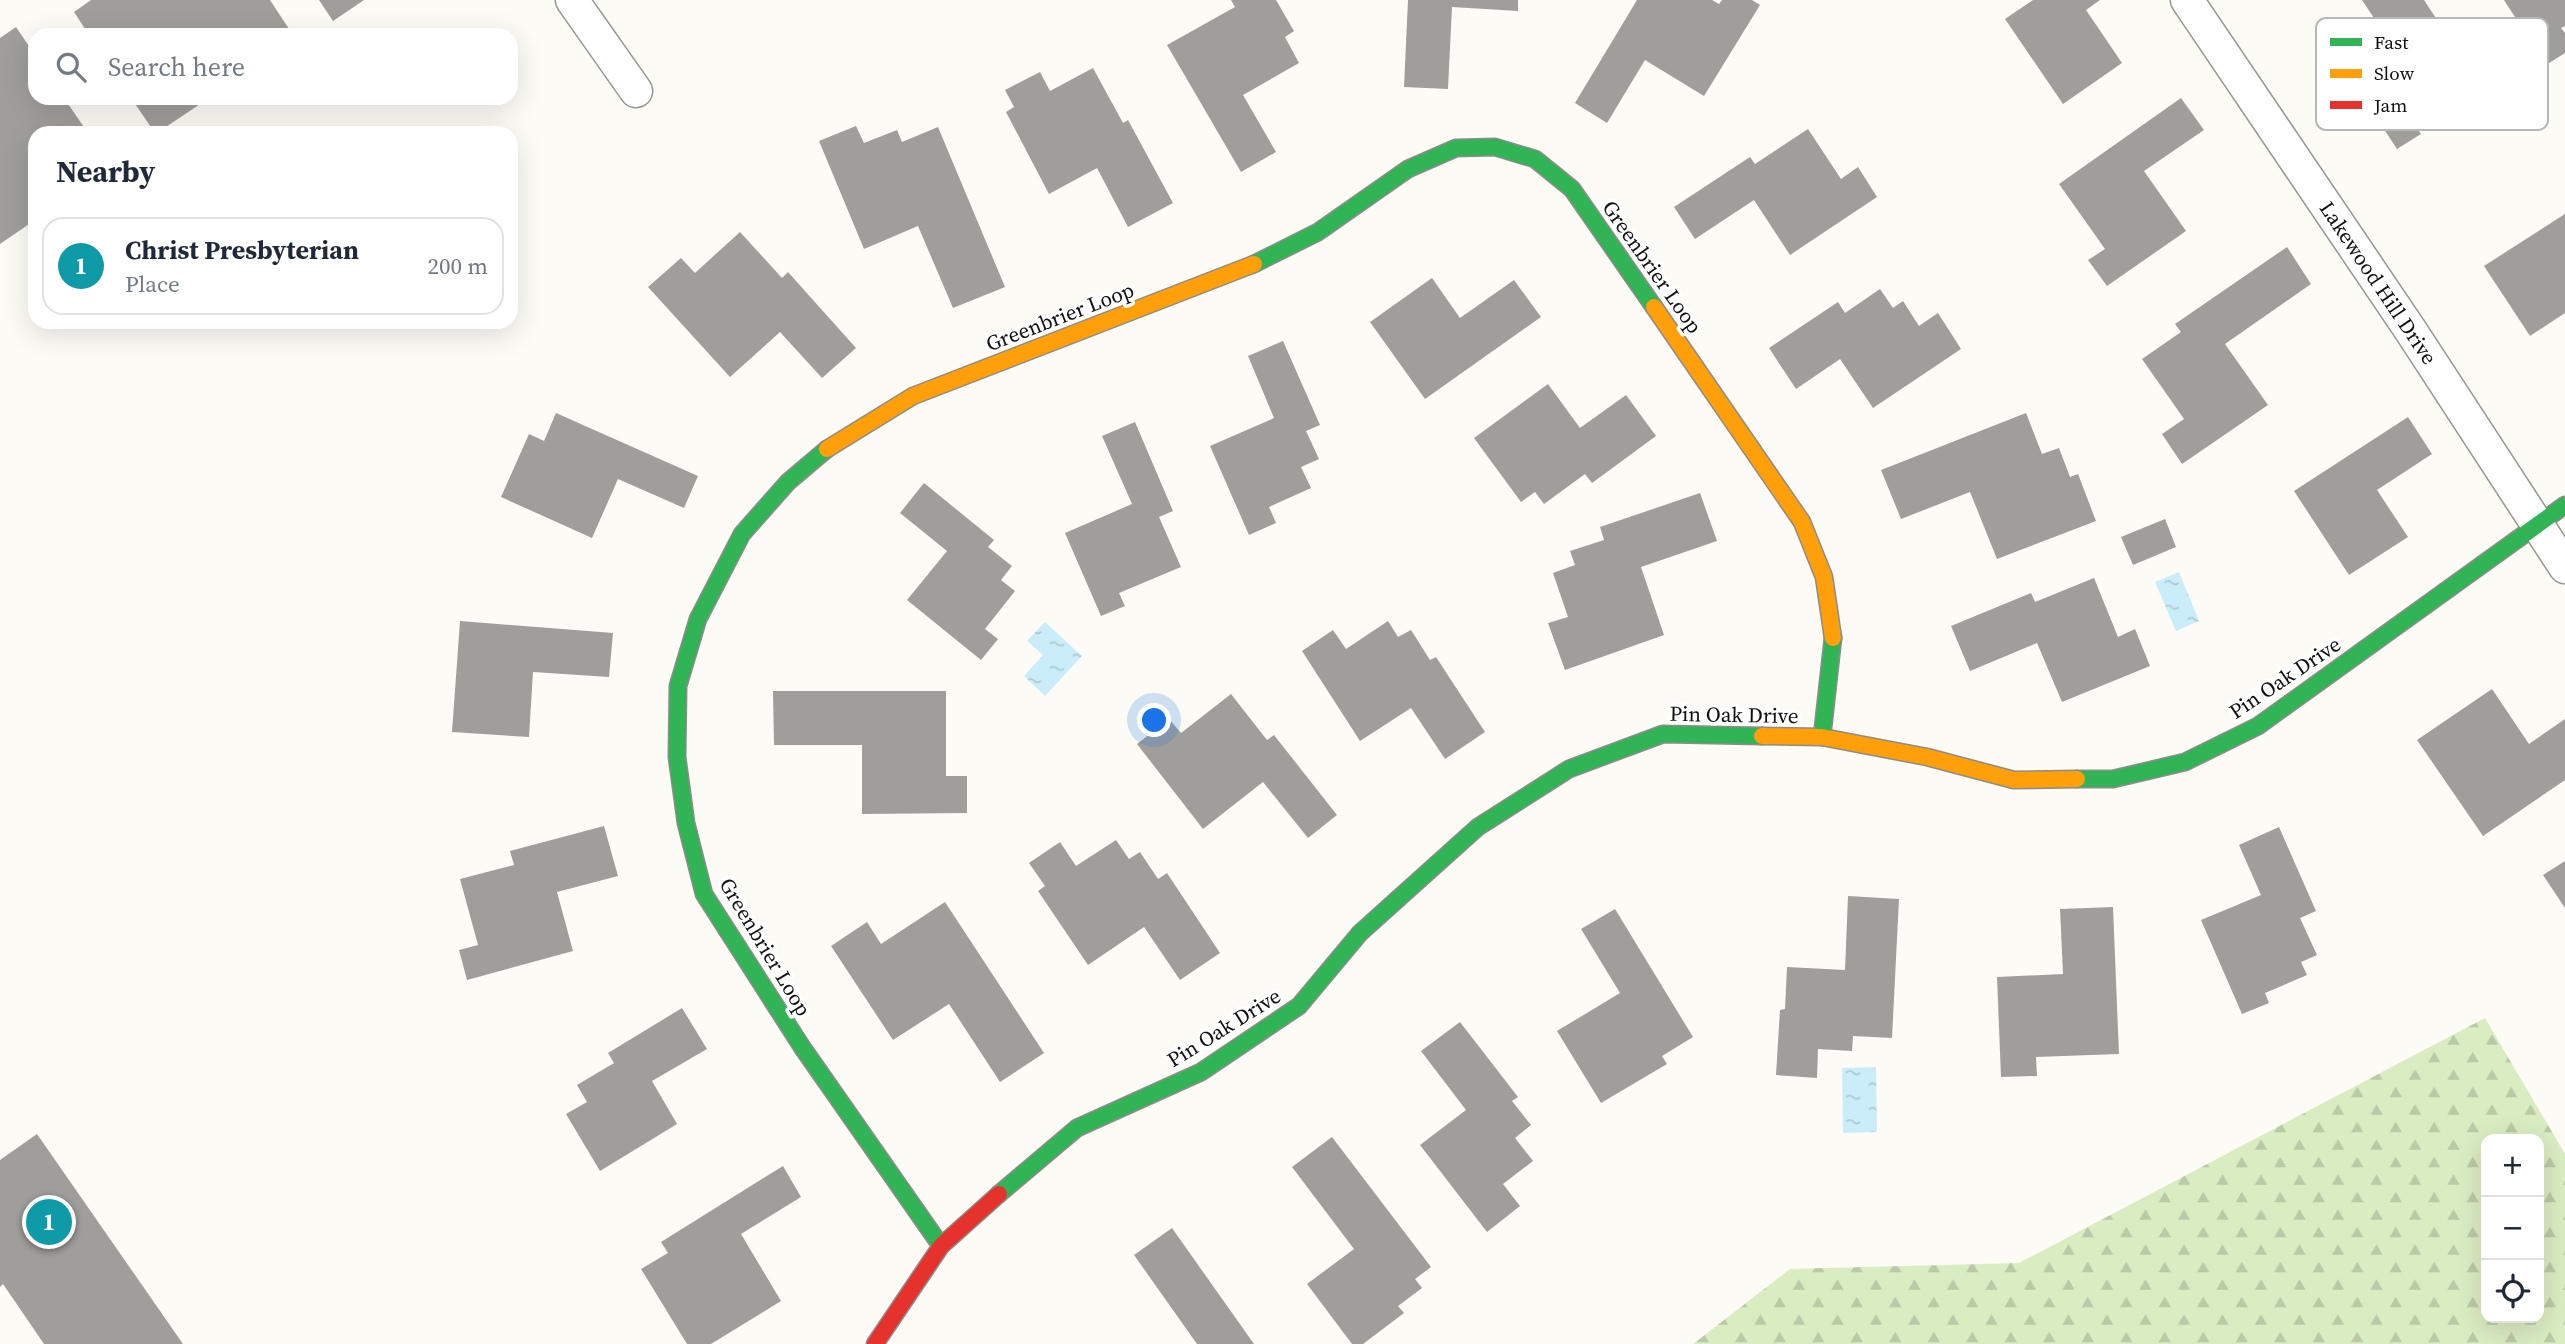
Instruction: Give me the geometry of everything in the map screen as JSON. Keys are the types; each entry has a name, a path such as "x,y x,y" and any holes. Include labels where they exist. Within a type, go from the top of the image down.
{"street":[{"path":"572,0 636,91"},
{"name":"Lakewood Hill Drive","path":"2188,0 2411,331 2565,567"},
{"name":"Greenbrier Loop","path":"941,1246 787,1024 704,894 687,823 677,757 678,686 698,619 741,534 788,482 832,445 892,409 913,397 1245,268 1318,232 1408,169 1455,148 1495,147 1535,159 1572,189 1802,522 1824,577 1833,637 1822,737"},
{"name":"Pin Oak Drive","path":"875,1344 941,1246 1028,1168 1077,1128 1200,1072 1299,1006 1360,933 1478,827 1569,769 1663,734 1822,737 1927,757 2014,780 2113,779 2185,762 2258,726 2565,505"}],"green space":[{"path":"2485,1018 2565,1154 2565,1344 1693,1344 1790,1269 2019,1263"}],"water":[{"path":"2179,572 2199,621 2176,631 2155,582"},
{"path":"1045,622 1082,656 1045,696 1024,676 1043,655 1027,641"},
{"path":"1876,1067 1877,1132 1843,1133 1842,1068"}],"building":[{"path":"91,0 270,0 288,28 84,28 74,12"},
{"path":"319,0 364,0 333,21"},
{"path":"1231,0 1276,0 1294,31 1285,37 1299,63 1243,95 1276,152 1241,172 1167,45 1235,7"},
{"path":"1408,0 1518,0 1518,11 1452,7 1448,89 1404,87"},
{"path":"1637,0 1712,0 1719,4 1722,0 1752,0 1760,5 1704,96 1645,60 1607,123 1575,103"},
{"path":"2033,0 2100,0 2086,10 2122,63 2063,104 2005,19"},
{"path":"2362,0 2424,0 2436,18 2374,18"},
{"path":"2504,0 2565,0 2565,26 2561,28 2565,33 2565,53 2548,64 2548,18 2516,18"},
{"path":"16,27 28,45 28,105 69,105 83,126 28,126 28,225 0,244 0,38"},
{"path":"1093,68 1123,123 1128,120 1173,203 1128,227 1097,168 1049,194 1006,112 1014,107 1005,90 1040,72 1050,91"},
{"path":"2181,98 2204,130 2144,171 2186,231 2107,286 2088,260 2105,249 2059,184"},
{"path":"136,105 199,105 167,126 150,126"},
{"path":"856,126 864,143 897,130 902,142 938,127 1005,287 953,308 918,226 864,249 819,141"},
{"path":"1808,129 1841,179 1858,167 1877,197 1790,255 1754,200 1695,239 1674,207 1750,157 1755,164"},
{"path":"2385,130 2418,130 2421,134 2397,149"},
{"path":"2565,214 2565,313 2530,336 2484,266"},
{"path":"740,232 782,278 788,272 856,348 822,378 780,332 730,377 648,287 681,258 695,273"},
{"path":"2287,247 2311,284 2225,344 2268,405 2182,464 2162,434 2184,419 2142,359 2181,332 2175,324"},
{"path":"1432,278 1460,318 1514,280 1541,317 1425,399 1370,322"},
{"path":"1880,289 1893,308 1903,301 1919,326 1938,313 1961,349 1873,408 1840,359 1796,389 1769,348 1838,302 1845,313"},
{"path":"1283,341 1320,425 1306,431 1319,459 1301,467 1311,488 1269,507 1276,523 1249,535 1210,446 1274,418 1248,356"},
{"path":"1548,384 1580,428 1626,395 1656,436 1592,483 1585,474 1544,504 1535,492 1521,502 1474,438"},
{"path":"556,413 698,476 684,508 618,479 592,538 501,497 529,434 544,441"},
{"path":"2026,413 2042,454 2059,448 2070,477 2078,474 2096,521 1997,559 1970,492 1901,519 1881,470"},
{"path":"2408,417 2432,454 2377,490 2408,537 2349,575 2294,491"},
{"path":"1135,422 1173,511 1159,517 1181,567 1119,593 1125,606 1101,616 1065,533 1132,504 1102,436"},
{"path":"924,483 994,540 988,547 1012,566 1001,580 1015,591 985,629 998,639 981,660 907,600 947,551 900,513"},
{"path":"1700,493 1717,541 1641,567 1664,635 1565,670 1548,623 1568,617 1553,573 1575,565 1570,551 1604,540 1600,527"},
{"path":"2165,519 2176,547 2133,565 2121,537"},
{"path":"2094,578 2118,637 2135,629 2150,666 2062,702 2037,643 1970,671 1951,626 2031,593 2035,602"},
{"path":"460,621 613,633 609,677 533,672 529,737 452,732"},
{"path":"1388,621 1398,637 1411,630 1430,660 1436,657 1485,732 1445,759 1411,708 1360,741 1302,651 1333,630 1346,649"},
{"path":"2492,689 2529,744 2565,719 2565,780 2483,836 2417,740"},
{"path":"773,691 946,691 946,776 967,776 967,813 862,814 862,745 774,745"},
{"path":"1231,694 1267,740 1274,735 1337,815 1308,838 1263,782 1203,829 1137,744 1169,719 1181,733"},
{"path":"604,826 618,876 557,892 573,951 467,980 459,950 478,945 460,879 514,865 510,851"},
{"path":"2279,827 2316,911 2300,918 2317,955 2301,962 2307,975 2265,993 2269,1003 2242,1014 2201,920 2261,895 2239,845"},
{"path":"1116,840 1129,859 1140,852 1158,879 1167,873 1220,953 1180,980 1144,927 1088,965 1038,891 1045,886 1029,863 1060,842 1076,866"},
{"path":"2565,861 2565,908 2543,875"},
{"path":"1848,896 1899,899 1892,1038 1853,1036 1852,1051 1818,1049 1817,1078 1776,1075 1780,1010 1785,1009 1787,967 1845,970"},
{"path":"945,902 1044,1053 1000,1082 949,1004 893,1040 831,946 867,922 881,944"},
{"path":"2113,907 2119,1054 2036,1057 2037,1076 2001,1077 1997,977 2063,974 2060,909"},
{"path":"1615,909 1693,1037 1662,1056 1667,1064 1601,1103 1557,1031 1620,993 1581,929"},
{"path":"682,1008 707,1049 652,1081 677,1124 600,1171 566,1114 587,1102 577,1085 614,1063 608,1053"},
{"path":"1460,1022 1518,1097 1512,1101 1531,1125 1515,1138 1533,1161 1503,1184 1520,1206 1487,1232 1420,1145 1466,1110 1421,1051"},
{"path":"37,1134 183,1344 44,1344 3,1284 0,1287 0,1160"},
{"path":"1332,1137 1431,1267 1415,1279 1422,1288 1398,1306 1404,1313 1363,1344 1352,1344 1307,1284 1354,1249 1292,1167"},
{"path":"783,1166 801,1197 741,1234 781,1301 711,1344 687,1344 641,1269 668,1253 661,1242"},
{"path":"1172,1228 1254,1344 1197,1344 1134,1255"}],"traffic: fast":[{"path":"1254,264 1318,232 1408,169 1456,148 1495,147 1535,159 1572,189 1654,307"},
{"path":"827,449 788,482 742,534 698,619 678,686 677,757 686,823 704,894 802,1047 941,1246"},
{"path":"2077,779 2113,779 2185,762 2258,726 2565,505"},
{"path":"1822,737 1833,638"},
{"path":"999,1194 1077,1128 1201,1072 1299,1006 1360,933 1478,827 1569,769 1663,734 1762,736"}],"traffic: slow":[{"path":"827,449 913,396 1254,264"},
{"path":"1654,307 1802,522 1824,577 1833,638"},
{"path":"1762,736 1822,737 1927,757 2014,780 2077,779"}],"traffic: jam":[{"path":"875,1344 941,1246 999,1194"}],"place":[{"name":"Christ Presbyterian","path":"49,1222"}]}
